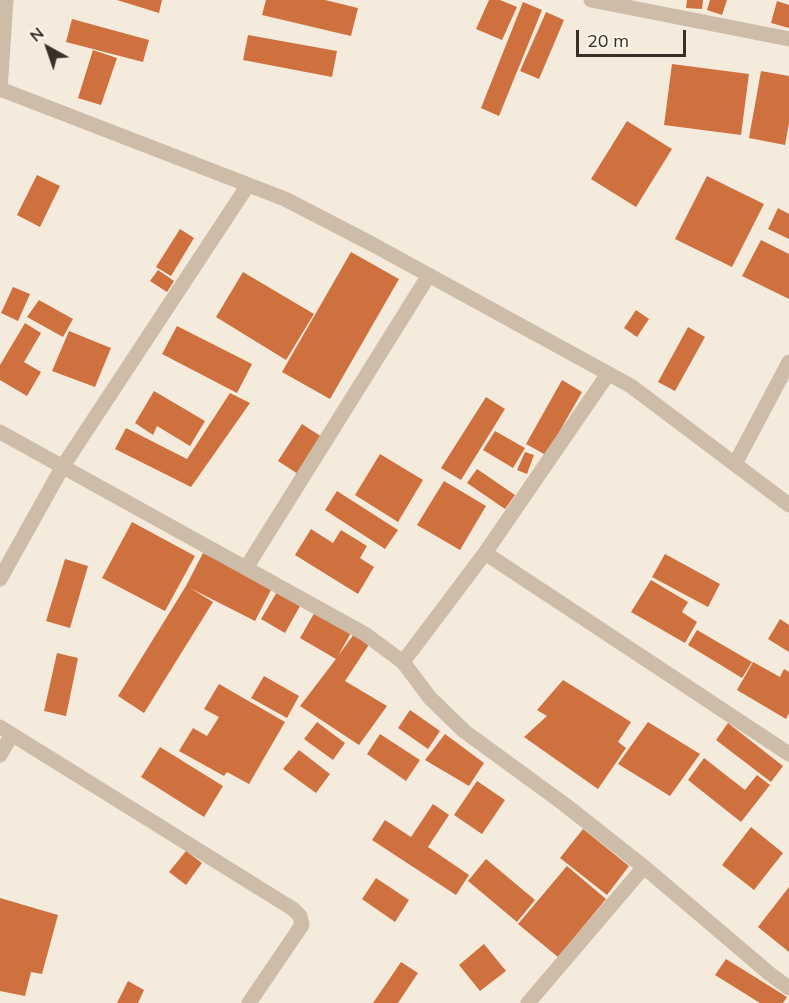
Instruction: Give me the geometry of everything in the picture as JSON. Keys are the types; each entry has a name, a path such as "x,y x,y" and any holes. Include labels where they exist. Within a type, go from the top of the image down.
{"street":[{"path":"6,0 0,89 285,199 631,386 789,505"},
{"path":"591,0 789,39"},
{"path":"0,579 63,466 248,185"},
{"path":"246,568 429,275"},
{"path":"735,464 789,362"},
{"path":"403,663 484,553 608,374"},
{"path":"0,432 365,634 403,663 430,698 464,731 564,804 644,867 789,988"},
{"path":"484,553 789,754"},
{"path":"0,755 6,731 283,903 300,916 302,925 249,1003"},
{"path":"528,1003 644,867"}],"building":[{"path":"117,0 162,0 159,13"},
{"path":"266,0 325,0 358,8 351,36 262,15"},
{"path":"489,0 500,0 517,7 502,40 476,29"},
{"path":"687,0 703,0 702,9 686,8"},
{"path":"710,0 727,0 722,15 707,10"},
{"path":"777,1 789,5 789,28 771,23"},
{"path":"523,2 542,10 499,116 481,108"},
{"path":"546,12 564,20 539,79 520,71"},
{"path":"72,19 149,40 143,62 66,42"},
{"path":"248,35 337,51 332,77 243,60"},
{"path":"93,50 117,58 101,105 78,98"},
{"path":"672,64 749,74 741,135 664,125"},
{"path":"761,71 789,76 789,123 785,145 749,138"},
{"path":"627,121 672,149 636,207 591,179"},
{"path":"37,175 60,186 40,227 17,215"},
{"path":"707,176 764,204 732,267 675,239"},
{"path":"778,208 789,214 789,239 768,229"},
{"path":"180,229 194,238 171,276 156,267"},
{"path":"761,240 789,254 789,299 742,276"},
{"path":"351,252 399,279 330,399 282,372"},
{"path":"158,270 174,281 167,292 150,281"},
{"path":"243,272 314,314 286,360 216,317"},
{"path":"13,287 30,294 18,321 1,313"},
{"path":"39,300 73,319 63,337 27,317"},
{"path":"636,310 649,319 637,337 624,328"},
{"path":"25,323 41,333 24,362 41,372 27,396 0,380 0,365"},
{"path":"177,326 252,364 237,393 162,354"},
{"path":"688,327 705,337 675,391 658,382"},
{"path":"69,331 111,348 95,387 52,371"},
{"path":"562,380 582,392 546,455 526,444"},
{"path":"154,391 205,421 190,446 157,426 153,435 135,423"},
{"path":"230,393 250,403 191,487 115,449 126,428 187,459"},
{"path":"486,397 505,409 461,480 441,468"},
{"path":"302,424 322,437 298,474 278,461"},
{"path":"495,431 525,448 513,468 483,450"},
{"path":"525,452 534,455 527,474 517,470"},
{"path":"380,454 423,480 398,522 355,495"},
{"path":"477,469 515,495 505,509 467,483"},
{"path":"444,481 486,506 460,550 417,525"},
{"path":"337,491 398,530 385,549 325,510"},
{"path":"132,522 195,556 165,611 102,578"},
{"path":"311,529 333,543 341,530 367,546 360,558 374,567 358,594 295,555"},
{"path":"203,553 272,588 255,621 190,588 213,602 144,713 118,696 186,586"},
{"path":"665,554 720,584 708,607 652,577"},
{"path":"65,559 88,566 70,628 46,621"},
{"path":"651,580 688,602 682,612 697,622 685,643 631,612"},
{"path":"277,592 300,606 285,633 261,619"},
{"path":"316,610 352,631 338,656 354,634 370,643 345,681 387,706 359,745 300,706 336,659 300,638"},
{"path":"780,619 789,625 789,652 768,639"},
{"path":"697,630 752,662 742,678 688,645"},
{"path":"57,653 78,658 66,716 44,711"},
{"path":"753,662 780,677 784,669 789,672 789,713 786,719 737,690"},
{"path":"264,676 299,696 287,718 251,698"},
{"path":"563,680 631,722 618,742 626,748 598,789 524,737 547,716 537,710"},
{"path":"219,684 285,722 249,784 227,772 224,776 179,751 193,728 207,736 219,717 204,709"},
{"path":"410,710 440,731 428,749 398,728"},
{"path":"317,722 345,743 333,760 304,739"},
{"path":"648,722 700,754 670,796 618,764"},
{"path":"728,723 783,766 771,782 716,740"},
{"path":"380,734 420,760 406,781 367,754"},
{"path":"445,734 484,763 469,786 425,760"},
{"path":"160,747 223,786 204,817 141,777"},
{"path":"299,750 330,774 316,793 283,769"},
{"path":"704,758 745,790 757,775 770,785 741,822 688,780"},
{"path":"477,781 505,800 482,834 454,815"},
{"path":"433,804 449,815 428,847 469,875 456,895 372,840 385,820 411,837"},
{"path":"751,827 783,853 754,890 722,865"},
{"path":"583,829 629,866 607,895 560,858"},
{"path":"186,851 202,863 186,885 169,872"},
{"path":"486,859 535,900 517,922 468,881"},
{"path":"567,866 606,899 558,957 518,924"},
{"path":"376,878 409,900 395,922 362,899"},
{"path":"789,887 789,952 758,927"},
{"path":"0,898 58,915 42,974 31,972 25,996 0,991"},
{"path":"484,944 506,971 480,991 459,965"},
{"path":"726,959 787,997 783,1003 760,1003 715,975"},
{"path":"401,962 418,973 398,1003 373,1003"},
{"path":"128,981 144,990 138,1003 117,1003"}]}
